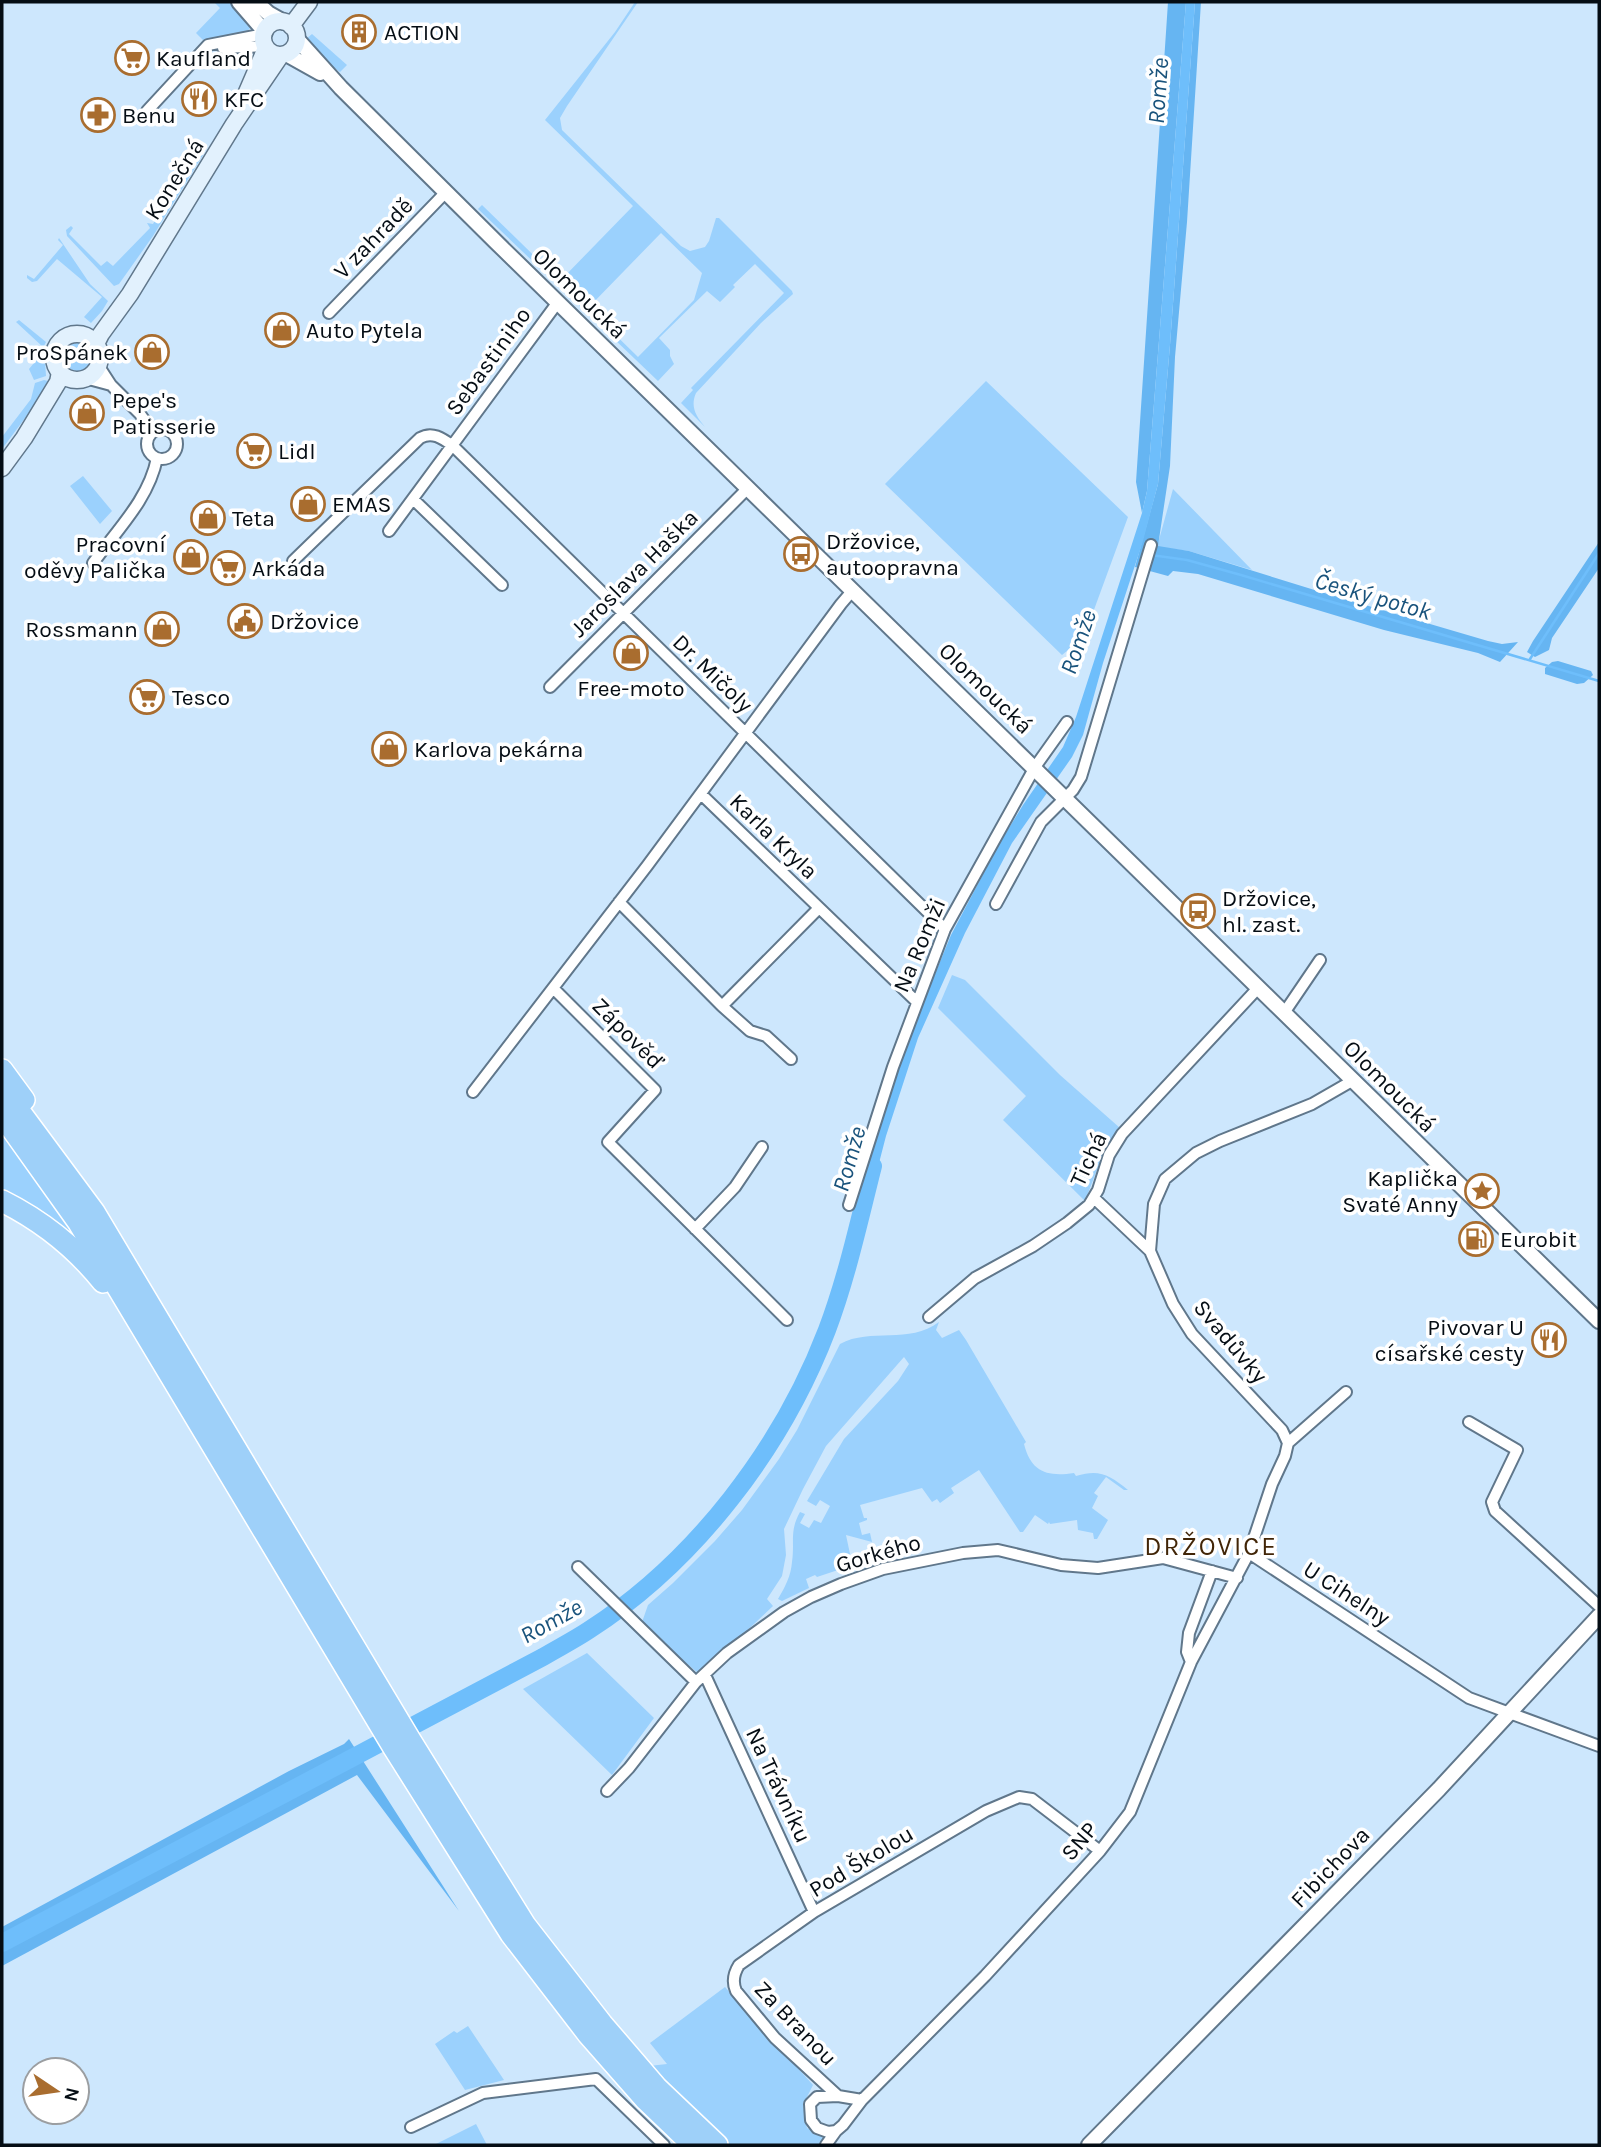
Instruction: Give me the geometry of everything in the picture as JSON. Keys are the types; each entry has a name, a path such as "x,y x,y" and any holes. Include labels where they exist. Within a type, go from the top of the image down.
{"highway":[{"path":"2,1070 30,1108 94,1212 519,1944 588,2034 646,2100 693,2145"},
{"path":"2,1091 94,1212"},
{"path":"2,1115 79,1223 156,1351 397,1735 525,1925 602,2024 657,2088 717,2145"},
{"path":"2,1201 53,1231 89,1264 156,1351"}],"main road":[{"path":"291,29 274,22 271,45 292,50 291,29 309,2"},
{"name":"Konečná","path":"73,377 56,367 54,354 59,343 73,334 91,340 149,261 236,121 271,45"},
{"path":"2,468 73,377 91,375 98,365 100,358 91,340"}],"street":[{"name":"Olomoucká","path":"239,2 271,45 319,72 341,89"},
{"name":"Olomoucká","path":"256,2 291,29 341,89 1599,1321"},
{"path":"147,111 208,46 271,45"},
{"name":"V zahradě","path":"329,313 446,192"},
{"name":"Sebastiniho","path":"389,531 558,302"},
{"path":"98,365 111,385 140,414 153,432"},
{"path":"73,377 111,385"},
{"path":"167,430 176,440 176,449 166,458 157,458 152,456 147,448 147,439 153,432 167,430"},
{"name":"Sebastiniho","path":"293,561 420,438 434,435 453,446"},
{"name":"Dr. Mičoly","path":"453,446 945,929"},
{"path":"93,563 147,489 157,458"},
{"name":"Jaroslava Haška","path":"550,687 748,488"},
{"path":"413,499 502,585"},
{"path":"996,904 1041,822 1081,777 1151,545"},
{"path":"472,1091 619,902 853,590"},
{"name":"Na Romži","path":"849,1205 889,1079 945,929 1035,767 1068,722"},
{"name":"Karla Kryla","path":"701,794 917,1002"},
{"path":"619,902 722,1006 750,1031 766,1036 791,1059"},
{"name":"Karla Kryla","path":"722,1006 819,908"},
{"path":"1284,1013 1320,960"},
{"name":"Tichá","path":"929,1317 975,1278 1033,1246 1089,1205 1094,1198 1108,1155 1122,1134 1259,987"},
{"name":"Zápověď","path":"553,988 655,1090 608,1142 787,1320"},
{"name":"Svadůvky","path":"1288,1443 1282,1430 1192,1334 1173,1304 1150,1251 1155,1198 1166,1179 1178,1167 1206,1147 1312,1104 1352,1081"},
{"path":"695,1229 735,1187 762,1147"},
{"path":"1094,1198 1150,1251"},
{"path":"1249,1553 1288,1443 1346,1392"},
{"path":"1469,1422 1517,1450 1492,1502 1494,1511 1599,1606"},
{"name":"Gorkého","path":"607,1791 629,1768 696,1682 727,1653 784,1612 811,1597 883,1569 963,1553 998,1550 1061,1565 1098,1568 1163,1558 1237,1578"},
{"name":"SNP","path":"826,2145 862,2100 985,1976 1100,1851 1130,1812 1191,1662 1249,1553"},
{"name":"U Cihelny","path":"1249,1553 1469,1698 1599,1746"},
{"path":"578,1567 696,1682"},
{"path":"1191,1662 1187,1652 1189,1633 1212,1571"},
{"name":"Fibichova","path":"1089,2145 1439,1789 1599,1616"},
{"name":"Na Trávníku","path":"705,1675 814,1912"},
{"name":"Pod Školou","path":"734,1975 745,1960 814,1912 986,1811 1019,1797 1032,1799 1100,1851"},
{"name":"Za Branou","path":"734,1975 736,1991 775,2038 838,2096"},
{"path":"411,2127 483,2093 596,2078 664,2145"},
{"path":"836,2131 828,2132 817,2128 811,2120 810,2104 817,2097 838,2096 862,2100"}],"shaded area":[{"path":"214,2 234,2 252,25 249,30 225,40 206,43 196,33 220,8"},
{"path":"635,2 638,2 567,106 560,118 562,130 681,246 690,251 705,247 716,218 719,218 793,294 761,323 696,393 695,411 705,427 681,403 693,390 691,388 784,293 755,264 720,302 707,291 659,338 670,350 674,364 658,381 478,209 482,205 560,281 633,206 545,120 615,32","holes":["661,233 702,273 694,300 638,357 588,308"]},
{"path":"1168,2 1186,2 1147,491 1142,513 1136,482"},
{"path":"1186,2 1195,2 1170,345 1158,484 1143,541 1103,663 1083,735 1072,757 1012,843 965,933 918,1038 886,1136 872,1190 861,1188 907,1042 951,935 999,844 1063,747 1076,717 1142,513 1147,491"},
{"path":"1195,2 1201,2 1187,222 1175,357 1170,466 1158,546 1189,551 1488,641 1502,644 1518,642 1500,662 1478,653 1384,630 1198,574 1173,571 1168,576 1135,567 1158,484"},
{"path":"312,34 347,65 340,72 311,51 306,39"},
{"path":"198,152 203,155 153,236 119,284 114,286 67,236 66,230 71,226 73,228 69,234 101,266 107,261 113,266 150,228 147,223 153,224 172,188 180,186"},
{"path":"59,238 90,284 108,301 91,323 84,317 102,297 57,259 37,281 32,282 27,278 27,275 34,279 63,245"},
{"path":"19,320 46,342 46,376 34,380 29,369 34,363 32,360 36,354 39,355 43,347 16,322"},
{"path":"78,343 88,347 92,357 88,367 78,371 68,367 64,357 68,347"},
{"path":"44,380 52,382 2,449 2,437 31,399 35,383"},
{"path":"986,381 1128,517 1084,637 1062,655 885,484"},
{"path":"83,476 112,511 100,524 70,486"},
{"path":"1173,489 1252,570 1189,551 1157,547"},
{"path":"1599,542 1599,568 1552,638 1549,650 1535,657 1527,652 1533,641"},
{"path":"1558,661 1591,671 1593,675 1584,683 1577,684 1545,674 1545,668"},
{"path":"952,975 965,980 1060,1075 1120,1128 1107,1144 1085,1201 1003,1120 1026,1096 938,1008"},
{"path":"2,1127 81,1242 2,1193"},
{"path":"939,1322 936,1330 942,1338 959,1330 966,1340 1026,1442 1024,1444 1027,1453 1036,1467 1048,1473 1074,1473 1076,1476 1098,1473 1115,1480 1128,1490 1106,1477 1094,1493 1098,1496 1092,1508 1108,1520 1097,1539 1094,1539 1093,1533 1078,1530 1077,1520 1048,1524 1035,1515 1023,1532 1020,1532 979,1470 951,1488 954,1493 940,1503 937,1499 932,1502 922,1488 860,1505 864,1518 867,1518 859,1523 862,1535 870,1533 872,1542 846,1535 850,1554 838,1560 841,1569 806,1579 809,1588 782,1601 778,1599 790,1572 793,1531 800,1512 805,1514 800,1523 809,1528 814,1520 821,1523 830,1506 820,1500 816,1506 807,1501 844,1439 898,1381 909,1364 904,1357 826,1446 803,1489 784,1529 786,1555 782,1576 767,1599 773,1606 698,1673 641,1625 648,1605 715,1541 742,1510 797,1430 840,1344 864,1337 915,1333"},
{"path":"587,1653 654,1718 612,1775 523,1689"},
{"path":"349,1739 459,1911 357,1775 2,1966 2,1927"},
{"path":"725,1987 813,2085 803,2105 807,2128 825,2137 821,2145 729,2145 649,2066 667,2064 650,2043"},
{"path":"468,2026 504,2080 465,2090 435,2044 454,2031 457,2033"},
{"path":"476,2124 487,2145 434,2145"}],"waterway":[{"path":"1530,659 1599,553"},
{"name":"Český potok","path":"1151,555 1187,560 1241,575 1599,681"},
{"name":"Romže","path":"2,1943 543,1657 589,1630 665,1571 731,1499 786,1417 808,1374 841,1290 873,1166"}],"place":[{"name":"ACTION","path":"359,32"},
{"name":"Kaufland","path":"132,58"},
{"name":"KFC","path":"199,99"},
{"name":"Benu","path":"98,115"},
{"name":"Auto Pytela","path":"282,330"},
{"name":"ProSpánek","path":"152,352"},
{"name":"Pepe's Patisserie","path":"87,413"},
{"name":"Lidl","path":"254,451"},
{"name":"EMAS","path":"308,504"},
{"name":"Teta","path":"208,518"},
{"name":"Držovice, autoopravna","path":"801,554"},
{"name":"Pracovní oděvy Palička","path":"191,557"},
{"name":"Arkáda","path":"228,568"},
{"name":"Držovice","path":"245,621"},
{"name":"Rossmann","path":"162,629"},
{"name":"Free-moto","path":"631,653"},
{"name":"Tesco","path":"147,697"},
{"name":"Karlova pekárna","path":"389,749"},
{"name":"Držovice, hl. zast.","path":"1198,911"},
{"name":"Kaplička Svaté Anny","path":"1482,1191"},
{"name":"Eurobit","path":"1476,1239"},
{"name":"Pivovar U císařské cesty","path":"1549,1340"}],"district":[{"name":"DRŽOVICE","path":"1211,1546"}]}
